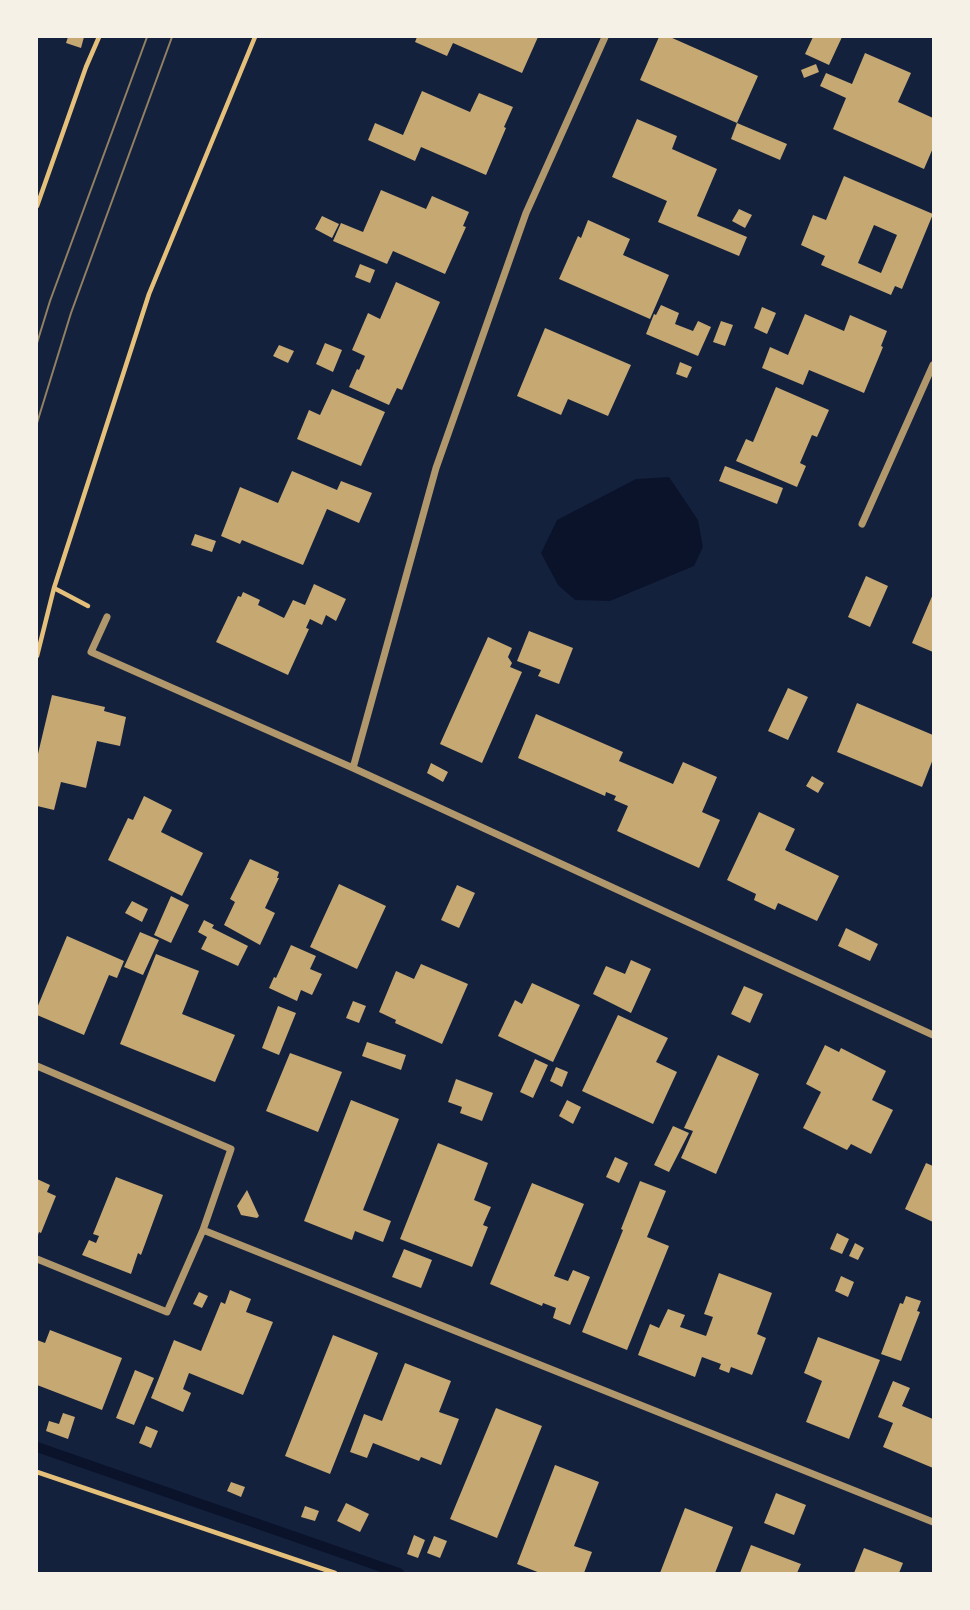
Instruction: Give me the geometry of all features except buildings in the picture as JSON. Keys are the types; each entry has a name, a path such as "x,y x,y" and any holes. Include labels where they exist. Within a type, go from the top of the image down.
{"street":[{"path":"353,768 440,455 526,213 605,37"},
{"path":"862,524 933,365"},
{"path":"107,617 91,652 353,768 933,1035"},
{"path":"37,1066 231,1149 203,1230 167,1312 37,1259"},
{"path":"203,1230 933,1522"}],"path":[{"path":"37,206 99,37"},
{"path":"37,656 54,588 149,294 255,37"},
{"path":"54,588 107,617"},
{"path":"37,1472 335,1573"}],"water":[{"path":"669,477 698,520 703,547 694,566 610,601 575,600 558,585 541,553 557,520 636,479"}],"waterway":[{"path":"37,1447 399,1573"}],"tram line":[{"path":"37,343 147,37"},
{"path":"37,423 71,313 172,37"}]}
